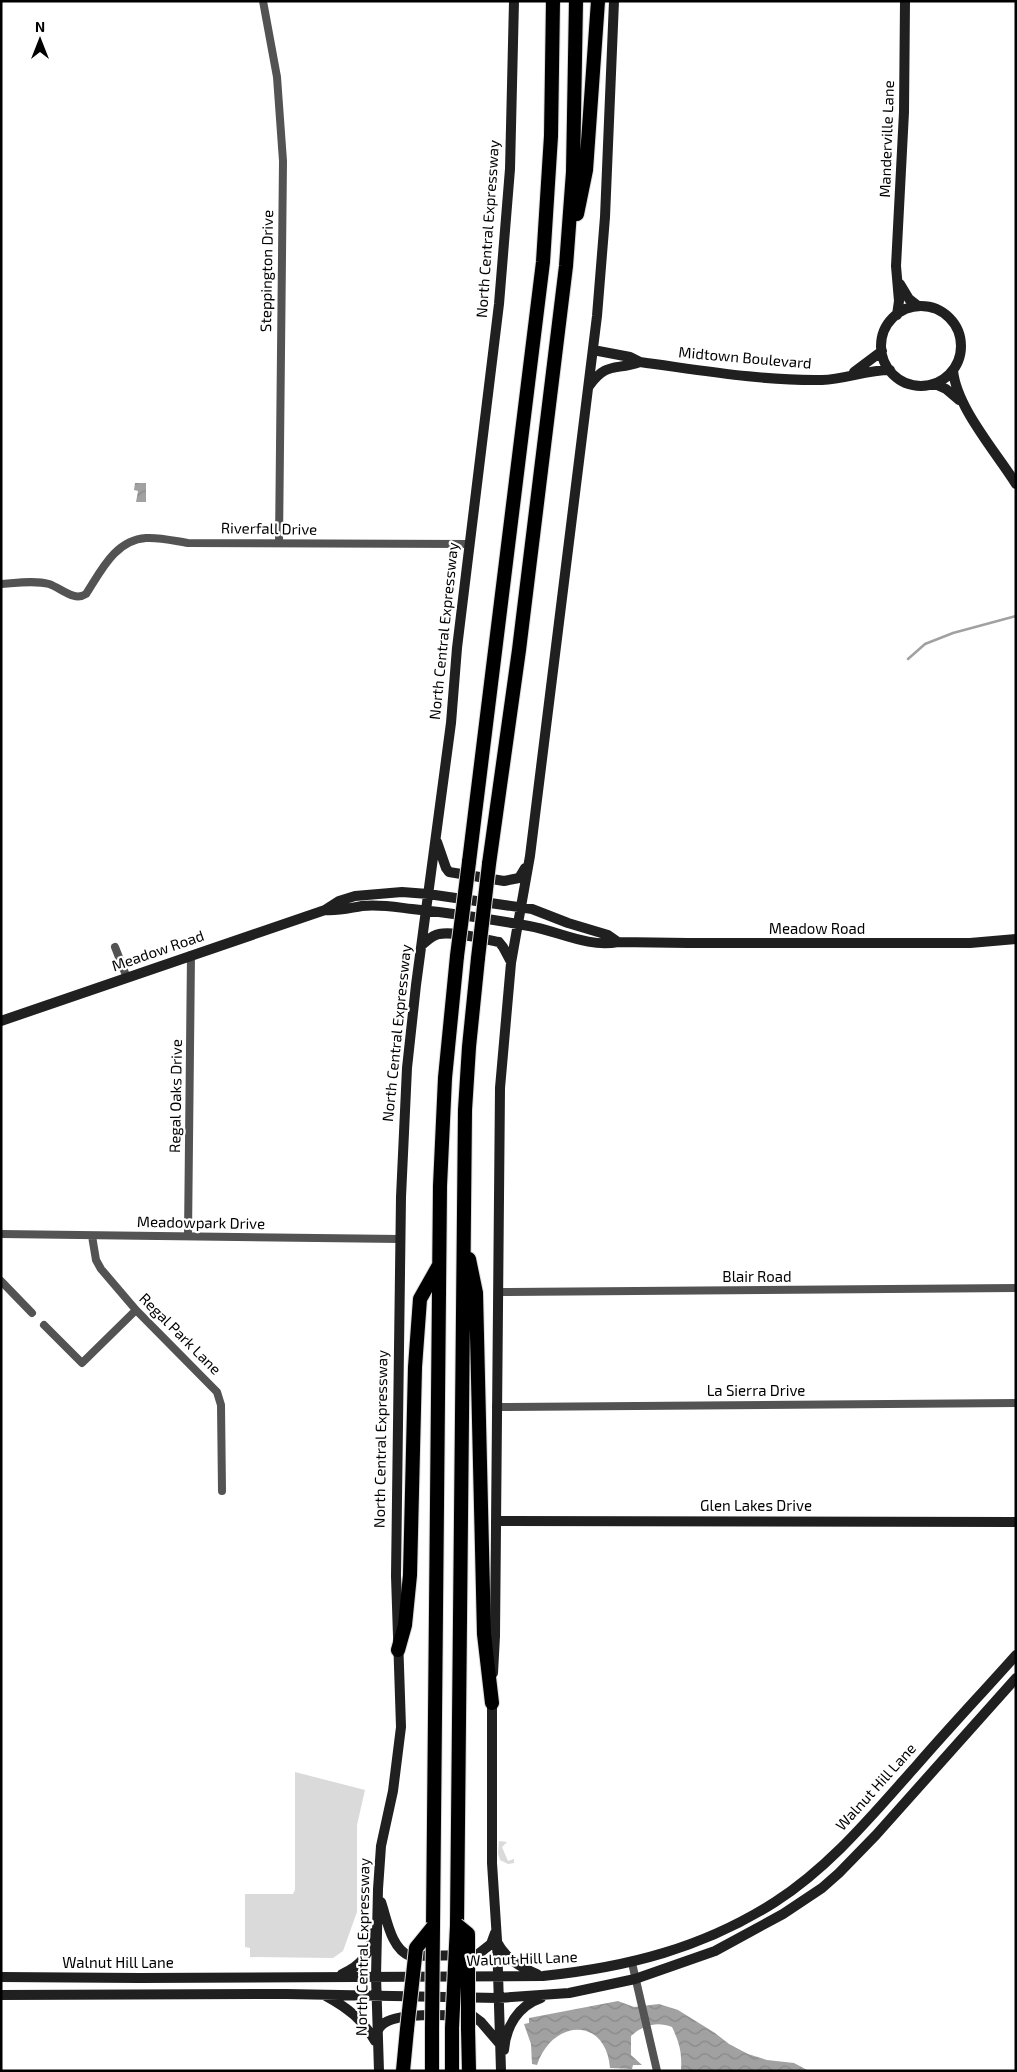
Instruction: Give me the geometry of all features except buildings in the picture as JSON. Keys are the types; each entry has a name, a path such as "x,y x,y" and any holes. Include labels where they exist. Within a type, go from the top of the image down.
{"highway":[{"path":"432,2071 439,1264 443,1116 457,956 541,278 549,168 553,1"},
{"path":"452,2071 457,1926 465,1110 469,1047 489,864 519,650 566,266 573,172 576,1"},
{"path":"566,266 586,170 598,1"},
{"path":"463,1234 476,1293 484,1634 492,1702"},
{"path":"398,1650 405,1625 410,1575 414,1367 420,1299 439,1264"},
{"path":"457,1926 468,1934 470,2071"},
{"path":"403,2071 416,1948 433,1927"}],"main road":[{"name":"North Central Expressway","path":"379,2071 376,1996 378,1900 382,1846 400,1745 401,1708 396,1576 400,1239 407,1068 451,723 508,212 514,1"},
{"path":"502,2071 499,2043 498,1977 492,1862 498,1123 511,962 530,856 593,350 605,217 614,1"},
{"name":"Manderville Lane","path":"897,315 899,301 897,278 904,112 905,1"},
{"path":"897,278 906,295 918,306"},
{"path":"918,306 933,308 944,313 956,327 961,345 960,357 953,370 942,381 935,384 912,384 901,380 890,370 882,351 885,330 897,315 918,306"},
{"name":"Midtown Boulevard","path":"593,350 630,357 640,362"},
{"name":"Midtown Boulevard","path":"846,376 882,351"},
{"name":"Midtown Boulevard","path":"588,388 598,374 605,369 640,362 774,379 824,380 873,371 890,370"},
{"path":"953,370 954,382 961,401 1016,484"},
{"path":"935,384 946,389 961,401"},
{"path":"436,839 449,872 504,881 513,880 519,878 523,873 530,856"},
{"name":"Meadow Road","path":"1,1021 325,910 339,901 355,896 402,892 521,906 608,935 618,942"},
{"name":"Meadow Road","path":"325,910 339,911 363,906 380,906 426,911 517,924 606,944 618,942 688,944 930,943 1016,939"},
{"path":"422,945 432,936 438,934 499,942 511,962"},
{"name":"Glen Lakes Drive","path":"496,1521 1016,1522"},
{"name":"Walnut Hill Lane","path":"1,1977 498,1977 543,1976 632,1963 712,1935 780,1899 841,1848 872,1817 917,1764 1016,1655"},
{"path":"1004,1689 1016,1665"},
{"name":"Walnut Hill Lane","path":"1,1995 323,1995 498,1998 550,1996 635,1979 715,1951 788,1911 840,1873 1004,1689 1016,1678"},
{"path":"917,1764 928,1776"},
{"path":"780,1899 788,1911"},
{"path":"378,1900 397,1947 402,1953 410,1956 477,1956 491,1944 496,1935"},
{"path":"335,1977 354,1969 364,1958 372,1944 378,1900"},
{"path":"496,1935 502,1952 508,1958 523,1968 543,1976"},
{"path":"323,1995 346,2007 367,2027 377,2040"},
{"path":"502,2071 505,2041 514,2016 531,2002 550,1996"},
{"path":"377,2040 380,2026 402,2016 473,2016 481,2022 499,2043"}],"street":[{"name":"Steppington Drive","path":"263,1 277,78 283,161 278,543"},
{"name":"Riverfall Drive","path":"1,584 49,584 72,595 82,596 86,594 117,550 146,538 188,543 470,544"},
{"path":"116,947 126,978"},
{"name":"Regal Oaks Drive","path":"188,1236 191,955"},
{"name":"Meadowpark Drive","path":"1,1234 400,1239"},
{"name":"Regal Park Lane","path":"92,1236 96,1260 101,1269 136,1310 220,1396 222,1491"},
{"path":"1,1281 32,1313"},
{"name":"Blair Road","path":"498,1292 1016,1288"},
{"path":"44,1325 82,1363 136,1310"},
{"name":"La Sierra Drive","path":"496,1407 1016,1403"},
{"path":"632,1963 657,2071"}],"shaded area":[{"path":"295,1772 365,1790 357,1825 357,1912 343,1951 333,1958 245,1957 250,1957 250,1948 245,1947 245,1894 293,1894 295,1890"},
{"path":"499,1841 507,1842 502,1847 508,1861 514,1859 514,1863 508,1864 500,1860 498,1853"}],"water":[{"path":"135,483 146,483 146,502 136,502 138,491 134,490"},
{"path":"618,2001 634,2007 659,2004 678,2010 729,2044 748,2054 767,2060 794,2063 809,2071 681,2071 680,2049 675,2033 672,2027 661,2024 650,2025 640,2029 631,2036 631,2055 642,2065 633,2065 632,2069 610,2068 606,2051 599,2039 589,2032 578,2030 566,2032 554,2039 544,2050 537,2065 532,2064 531,2044 524,2024 529,2023 529,2018"}],"waterway":[{"path":"908,659 925,644 953,633 1016,616"}]}
